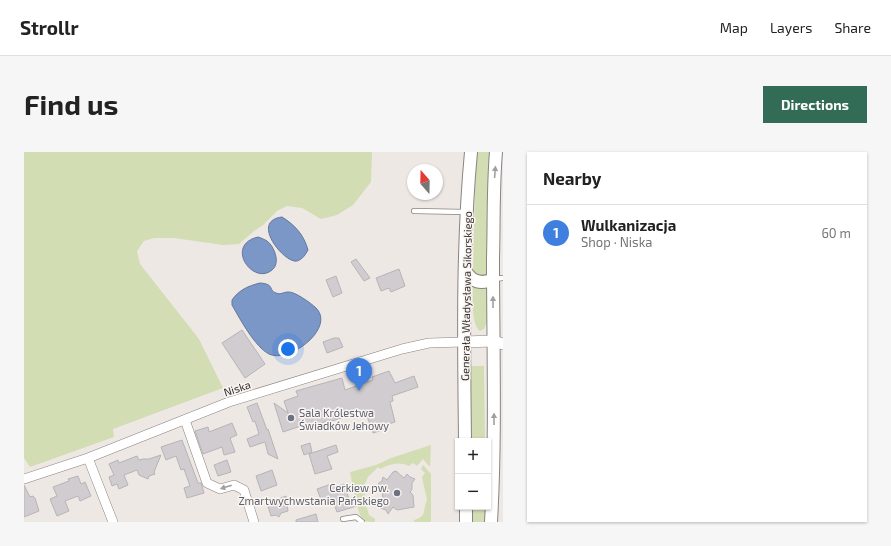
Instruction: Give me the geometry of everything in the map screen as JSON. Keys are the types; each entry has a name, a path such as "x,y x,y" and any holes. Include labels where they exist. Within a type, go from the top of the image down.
{"main road":[{"name":"Generała Władysława Sikorskiego","path":"465,438 464,342 466,212 471,152"},
{"path":"491,522 499,464 500,341 494,179 496,152"},
{"path":"465,270 472,279 477,282 488,282 498,279"},
{"path":"466,510 466,522"}],"street":[{"path":"464,342 500,341"},
{"name":"Niska","path":"24,479 88,458 229,402 402,349 429,343 464,342"},
{"path":"185,420 207,483 220,489 234,485 244,490 254,522"},
{"path":"88,458 113,522"}],"lane":[{"path":"414,211 466,212"},
{"path":"343,519 356,517 362,522"}],"green space":[{"path":"24,152 372,152 371,182 353,205 337,215 321,219 302,208 287,206 277,211 262,226 239,244 223,245 174,238 154,238 144,241 137,251 140,264 199,339 223,388 113,429 114,437 30,467 24,458"},
{"path":"476,152 491,152 487,214 488,272 483,278 473,273"},
{"path":"473,284 488,285 488,319 484,329 480,331 475,323"},
{"path":"470,366 484,366 485,438 471,438"},
{"path":"431,445 430,467 423,459 417,466 413,463 409,466 398,463 380,469 378,467 368,477 364,486 366,505 369,515 375,519 375,521 369,522 363,520 360,515 350,472 376,465 391,458"},
{"path":"423,465 431,474 431,521 414,522 414,520 423,515 427,500 422,477 425,473 421,469"},
{"path":"472,510 486,510 486,522 473,522"}],"water":[{"path":"282,217 291,223 298,231 308,250 302,258 297,261 285,256 278,249 269,233 269,226 273,220"},
{"path":"258,237 270,243 276,255 275,267 265,274 257,273 250,269 242,255 243,248 248,241"},
{"path":"260,283 270,286 274,292 278,294 291,292 298,295 307,300 316,308 321,316 320,325 315,334 308,342 288,354 278,356 269,354 258,345 232,305 232,300 244,289"}],"building":[{"path":"356,259 370,278 364,281 351,262"},
{"path":"399,269 405,286 391,292 389,288 381,291 376,278"},
{"path":"336,276 342,293 333,297 326,280"},
{"path":"242,330 265,364 245,378 222,343"},
{"path":"334,338 339,338 343,347 327,353 323,342"},
{"path":"389,371 395,383 414,376 418,387 392,396 393,401 390,402 395,422 385,425 386,429 373,433 365,410 332,421 331,420 308,427 307,424 283,432 274,403 288,413 284,401 298,396 296,391 342,378 345,390 373,380 372,377"},
{"path":"257,403 278,459 268,454 265,442 250,447 247,439 259,434 255,421 253,422 247,407"},
{"path":"232,423 237,435 230,438 235,452 224,455 222,447 203,454 195,431 208,427 209,432"},
{"path":"182,440 198,483 201,483 204,493 187,498 184,488 190,486 184,469 181,470 176,456 166,460 161,447"},
{"path":"310,443 312,452 304,455 301,446"},
{"path":"336,445 338,452 327,456 332,469 315,474 309,454"},
{"path":"161,455 154,472 155,474 149,476 148,479 139,475 137,470 124,475 128,485 119,489 117,484 112,486 109,477 114,475 109,464 118,460 119,463 137,456 139,460 149,459"},
{"path":"227,460 231,472 218,476 214,465"},
{"path":"272,470 277,485 261,491 256,476"},
{"name":"Cerkiew pw. Zmartwychwstania Pańskiego","path":"396,471 404,478 407,474 415,479 412,483 412,489 410,492 413,495 414,507 397,510 393,507 388,514 386,510 380,508 383,504 382,487 378,484 382,481 383,477 387,480 393,472"},
{"path":"78,476 81,484 85,482 91,496 80,501 78,496 65,501 69,511 57,516 50,499 57,496 53,487 69,481 68,479"},
{"path":"334,483 335,487 344,484 349,499 354,497 357,506 337,512 332,498 322,502 317,489"},
{"path":"24,485 30,497 33,496 35,498 39,511 24,517"},
{"path":"286,496 288,511 281,513 279,517 276,515 271,516 267,503"},
{"path":"316,514 318,522 296,522 296,520"}],"place":[{"name":"Wulkanizacja","path":"359,391"},
{"name":"Sala Królestwa Świadków Jehowy","path":"291,418"},
{"name":"Cerkiew pw. Zmartwychwstania Pańskiego","path":"397,493"}]}
